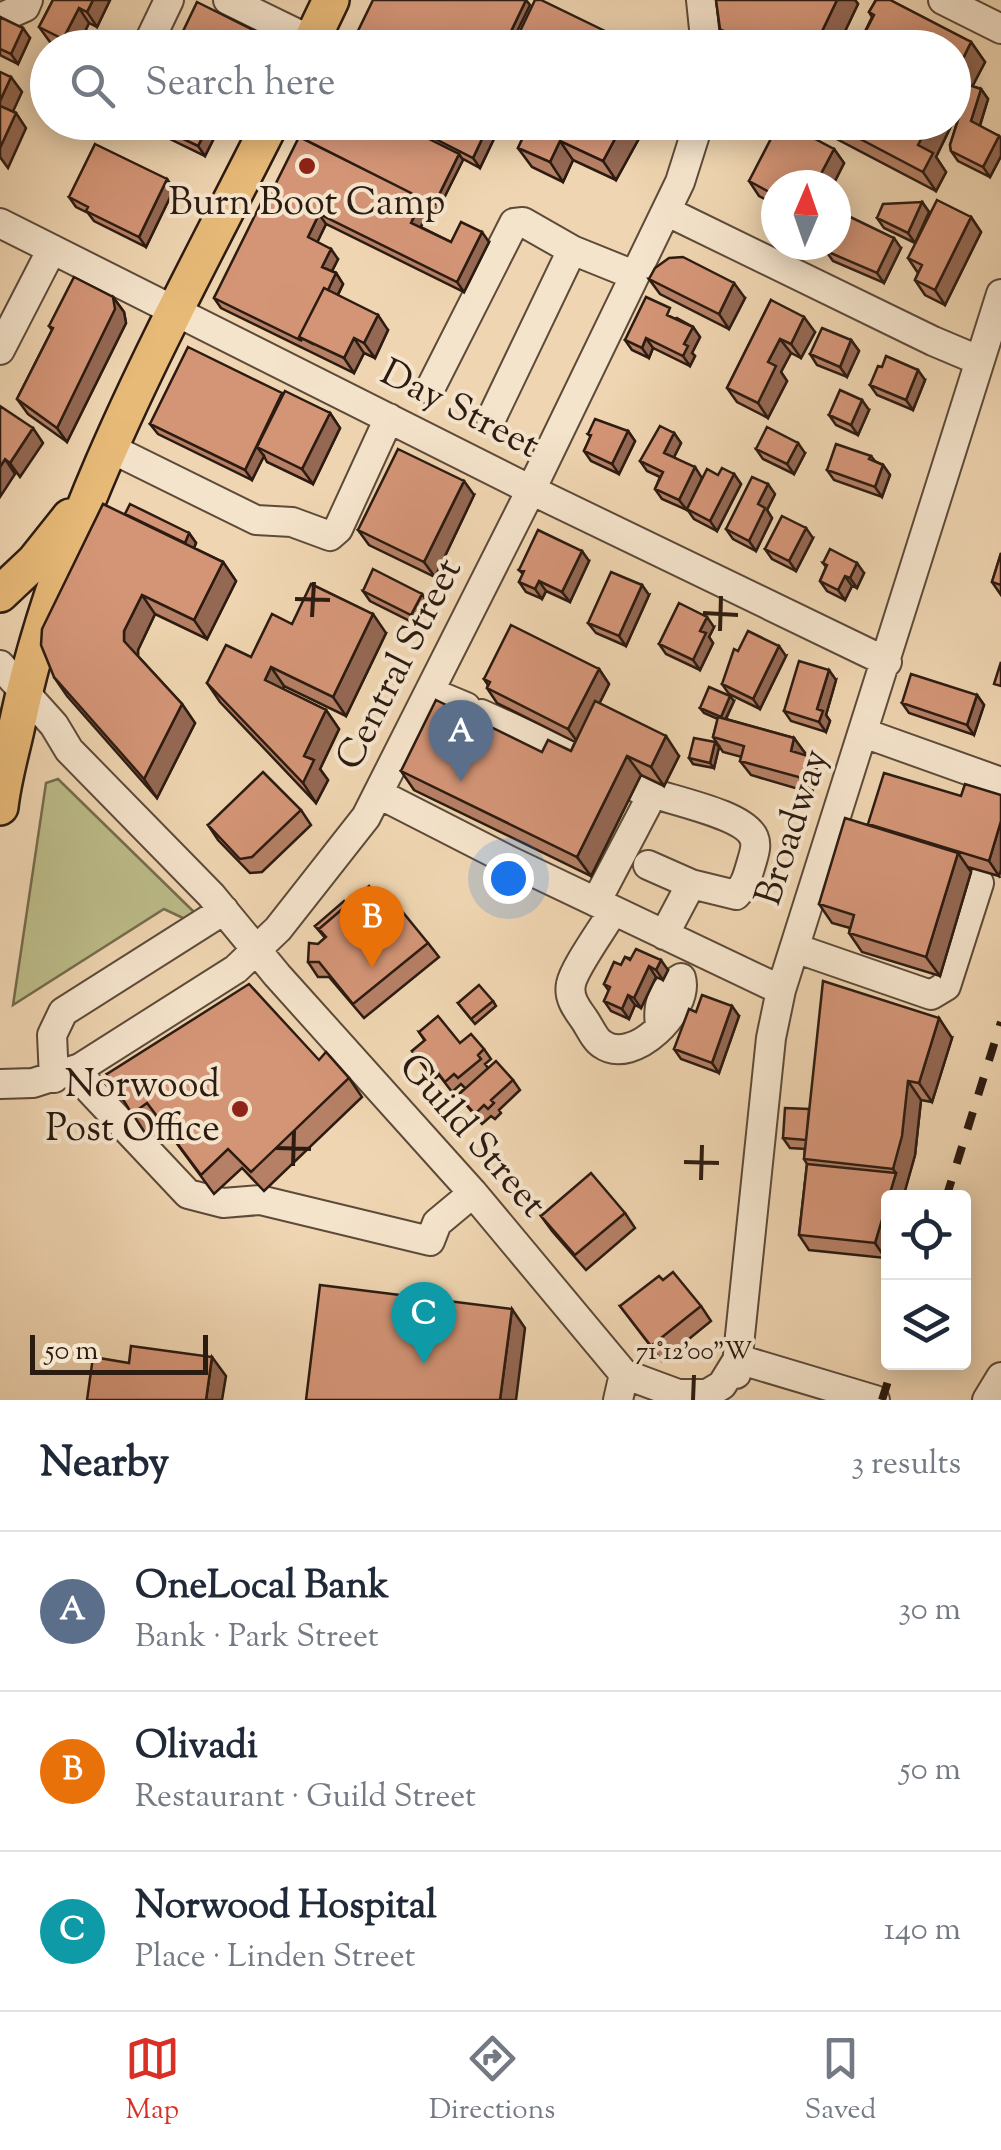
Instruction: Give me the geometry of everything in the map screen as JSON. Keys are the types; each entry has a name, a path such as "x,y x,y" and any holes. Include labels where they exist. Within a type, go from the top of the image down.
{"main road":[{"path":"317,30 332,0"},
{"path":"4,758 58,576 103,463 261,140"},
{"path":"0,594 58,533 103,463"}],"street":[{"path":"0,18 25,7 28,0"},
{"path":"155,30 169,0"},
{"path":"228,0 284,30"},
{"path":"701,0 704,30"},
{"path":"944,0 1001,29"},
{"name":"Central Street","path":"0,1084 33,1083 80,1068 236,969 258,951 342,847 379,794 531,490 666,211 695,140"},
{"path":"666,211 978,360"},
{"path":"430,388 514,224 523,222 572,250 634,275"},
{"name":"Day Street","path":"0,223 531,490 887,662"},
{"path":"0,350 52,249"},
{"path":"491,419 572,250"},
{"name":"Broadway","path":"733,1400 771,1038 781,990 1001,294"},
{"path":"103,463 256,520 292,522 330,536 338,529 389,418"},
{"name":"Guild Street","path":"0,664 54,725 68,750 224,910 473,1193 621,1387 707,1394 722,1384 738,1360"},
{"path":"430,692 588,763"},
{"path":"864,733 1001,782"},
{"name":"Guild Street","path":"4,758 38,744 68,750"},
{"path":"648,865 690,884 736,895 744,887 755,848 754,837 729,817 643,791 605,906 571,984 572,1003 602,1045 621,1050 644,1043 673,1016 684,989 681,978 694,949"},
{"path":"379,794 781,990"},
{"path":"795,948 931,995 946,986 979,882"},
{"path":"664,935 690,884"},
{"path":"54,1078 52,1035 63,1012 224,910"},
{"path":"80,1068 90,1090 188,1194 223,1204 240,1199 260,1200 430,1242 437,1223 473,1193"},
{"path":"738,1360 875,1400"},
{"path":"986,1400 1001,1376"},
{"path":"621,1387 638,1400"}],"green space":[{"path":"58,779 194,912 185,919 164,909 13,1005 46,783"}],"building":[{"path":"53,0 93,0 87,12 79,8 68,30 39,27"},
{"path":"373,0 526,0 512,30 358,30"},
{"path":"535,0 541,0 603,30 521,30"},
{"path":"716,0 837,0 823,30 720,29"},
{"path":"876,0 890,0 948,30 866,30 874,15 869,12"},
{"path":"197,2 253,30 184,30"},
{"path":"0,17 23,28 11,54 0,49"},
{"path":"0,72 11,77 0,101"},
{"path":"971,86 981,89 971,121"},
{"path":"0,106 16,113 0,148"},
{"path":"971,121 999,136 983,167 951,151 952,140 971,140"},
{"path":"298,140 305,140 411,193 407,202 418,208 411,223 451,242 461,222 482,232 457,282 319,214 308,237 331,249 322,267 336,273 299,337 302,341 214,298 268,189 272,191"},
{"path":"306,140 431,140 459,154 433,207"},
{"path":"438,140 482,140 473,158"},
{"path":"522,140 614,140 603,161 560,141 550,162 518,148"},
{"path":"770,140 817,140 834,149 823,170 761,170 761,188 749,181"},
{"path":"862,140 921,140 918,145 933,153 923,172"},
{"path":"95,144 167,179 139,237 86,211 88,207 69,197"},
{"path":"937,200 971,217 935,290 915,280 922,265 908,258"},
{"path":"922,202 908,233 877,218 883,204"},
{"path":"851,217 894,238 877,273 847,260 851,260"},
{"path":"683,257 734,283 719,314 649,279 655,268 669,258"},
{"path":"74,277 113,297 115,309 57,428 17,399"},
{"path":"324,288 378,315 364,343 354,338 344,358 299,337"},
{"path":"646,297 670,308 667,315 693,327 683,356 646,338 642,348 625,340"},
{"path":"771,300 804,317 791,344 780,339 768,362 776,366 758,403 727,388"},
{"path":"822,328 851,340 840,367 810,354"},
{"path":"188,347 282,393 245,470 150,424"},
{"path":"886,356 918,370 906,400 870,385"},
{"path":"840,390 862,400 851,425 829,415"},
{"path":"285,391 330,413 302,469 257,447"},
{"path":"0,406 33,428 10,463 5,459 0,467"},
{"path":"595,419 628,431 612,464 584,451"},
{"path":"660,426 674,433 664,453 695,467 679,500 655,489 663,472 640,461"},
{"path":"767,427 798,443 787,464 756,449"},
{"path":"836,444 871,456 869,459 883,465 875,487 827,470"},
{"path":"398,449 464,481 424,562 358,530"},
{"path":"722,468 734,474 710,521 687,509 707,469 718,475"},
{"path":"752,477 768,484 758,504 765,508 749,541 726,529"},
{"path":"103,504 223,562 194,620 142,595 124,631 124,641 182,704 144,779 54,677 41,645 42,629"},
{"path":"130,504 189,533 185,543 125,514"},
{"path":"782,516 806,528 789,561 765,549"},
{"path":"538,530 582,551 562,592 539,581 535,589 519,582 524,571 519,570"},
{"path":"830,549 857,563 838,590 820,581"},
{"path":"1001,553 1001,585 992,582"},
{"path":"373,569 422,594 411,615 363,591"},
{"path":"611,572 642,585 619,636 588,623"},
{"path":"311,584 373,614 333,697 271,667 265,680 326,710 304,756 314,760 303,783 207,683 226,645 251,657 272,614 292,624"},
{"path":"679,603 707,617 700,631 706,633 693,660 659,644"},
{"path":"511,625 599,669 568,729 487,688 490,682 484,679"},
{"path":"748,631 779,646 753,699 722,684 734,649 738,651"},
{"path":"799,661 829,670 817,709 823,711 819,722 784,711"},
{"path":"1001,662 1001,686 994,684"},
{"path":"911,674 977,695 967,725 902,703"},
{"path":"709,687 730,696 721,717 700,708"},
{"path":"436,700 542,752 548,740 571,751 595,701 666,736 651,767 627,756 577,857 401,771"},
{"path":"718,717 794,738 791,751 808,756 802,778 740,761 744,746 713,737"},
{"path":"694,738 715,742 710,763 689,758"},
{"path":"263,772 301,810 252,857 240,859 208,825"},
{"path":"884,773 961,796 965,784 1001,795 1001,821 989,861 868,824"},
{"path":"845,818 958,853 926,957 849,933 854,915 819,904"},
{"path":"369,886 383,906 392,899 428,943 353,1004 319,962 308,962 309,943 318,944 326,937 319,929"},
{"path":"344,901 347,905 319,929 322,933 315,926"},
{"path":"636,949 661,960 656,970 649,966 634,998 628,995 622,1009 604,1001 610,987 604,984 614,962 621,965 625,957 630,960"},
{"path":"823,981 939,1018 919,1083 908,1081 902,1136 893,1169 804,1159"},
{"name":"Norwood Post Office","path":"249,984 319,1060 326,1052 349,1078 251,1172 228,1149 201,1175 147,1103 132,1114 107,1074"},
{"path":"479,985 493,1001 471,1019 458,1003"},
{"path":"702,995 732,1006 712,1063 674,1049 689,1009 696,1012"},
{"path":"438,1016 460,1043 471,1034 484,1049 478,1055 481,1059 458,1078 454,1074 445,1082 432,1065 427,1069 412,1051 425,1040 419,1032"},
{"path":"496,1061 513,1080 491,1100 494,1103 488,1109 484,1105 475,1114 458,1095"},
{"path":"785,1108 809,1109 806,1140 783,1138"},
{"path":"807,1164 896,1173 891,1190 881,1190 881,1223 875,1243 799,1235"},
{"path":"591,1173 625,1213 575,1255 541,1216"},
{"path":"673,1272 701,1306 651,1346 620,1306 659,1276 663,1280"},
{"path":"320,1285 512,1309 500,1400 306,1400"},
{"path":"131,1346 212,1357 206,1400 87,1400 93,1357 129,1363"}],"railway":[{"path":"948,1190 1001,1022"},
{"path":"882,1400 891,1370"}],"place":[{"name":"Burn Boot Camp","path":"307,166"},
{"name":"OneLocal Bank","path":"461,782"},
{"name":"Olivadi","path":"372,968"},
{"name":"Norwood Post Office","path":"240,1109"},
{"name":"Norwood Hospital","path":"424,1364"}]}
